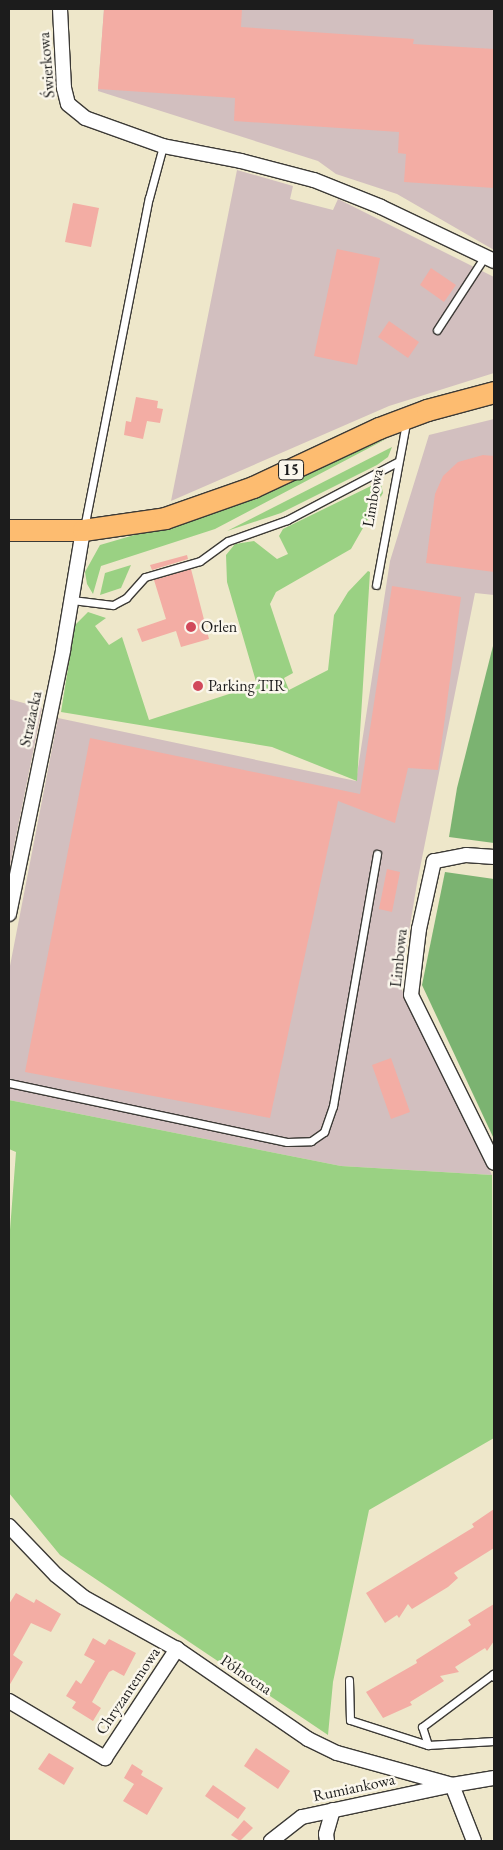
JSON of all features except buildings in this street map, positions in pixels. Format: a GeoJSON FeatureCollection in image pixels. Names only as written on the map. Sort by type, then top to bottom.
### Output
{"type":"FeatureCollection","features":[{"type":"Feature","properties":{"kind":"main road","name":"15"},"geometry":{"type":"LineString","coordinates":[[9,530],[83,530],[165,518],[209,505],[407,418],[494,392]]}},
{"type":"Feature","properties":{"kind":"street","name":"Świerkowa"},"geometry":{"type":"LineString","coordinates":[[60,9],[64,88],[68,104],[85,118],[163,146],[241,161],[314,180],[382,207],[490,259]]}},
{"type":"Feature","properties":{"kind":"street","name":"Strażacka"},"geometry":{"type":"LineString","coordinates":[[9,914],[72,600],[83,530]]}},
{"type":"Feature","properties":{"kind":"street","name":"Limbowa"},"geometry":{"type":"LineString","coordinates":[[494,857],[466,854],[434,861],[419,930],[412,995],[494,1163]]}},
{"type":"Feature","properties":{"kind":"street","name":"Północna"},"geometry":{"type":"LineString","coordinates":[[9,1526],[56,1575],[83,1597],[177,1650],[308,1739],[336,1753],[452,1785],[494,1778]]}},
{"type":"Feature","properties":{"kind":"street","name":"Chryzantemowa"},"geometry":{"type":"LineString","coordinates":[[9,1701],[105,1758],[177,1650]]}},
{"type":"Feature","properties":{"kind":"street","name":"Rumiankowa"},"geometry":{"type":"LineString","coordinates":[[271,1841],[302,1817],[452,1785]]}},
{"type":"Feature","properties":{"kind":"street"},"geometry":{"type":"LineString","coordinates":[[452,1785],[474,1841]]}},
{"type":"Feature","properties":{"kind":"street"},"geometry":{"type":"LineString","coordinates":[[327,1841],[326,1834],[333,1810]]}},
{"type":"Feature","properties":{"kind":"lane"},"geometry":{"type":"LineString","coordinates":[[83,530],[150,198],[163,146]]}},
{"type":"Feature","properties":{"kind":"lane"},"geometry":{"type":"LineString","coordinates":[[437,330],[490,259]]}},
{"type":"Feature","properties":{"kind":"lane","name":"Limbowa"},"geometry":{"type":"LineString","coordinates":[[376,585],[397,462],[407,418]]}},
{"type":"Feature","properties":{"kind":"lane"},"geometry":{"type":"LineString","coordinates":[[72,600],[113,605],[126,598],[145,577],[200,561],[228,541],[287,520],[397,462]]}},
{"type":"Feature","properties":{"kind":"lane"},"geometry":{"type":"LineString","coordinates":[[9,1083],[287,1142],[312,1141],[324,1132],[332,1106],[345,1048],[377,854]]}},
{"type":"Feature","properties":{"kind":"lane"},"geometry":{"type":"LineString","coordinates":[[428,1745],[422,1727],[493,1674],[494,1677]]}},
{"type":"Feature","properties":{"kind":"lane"},"geometry":{"type":"LineString","coordinates":[[348,1680],[350,1720],[428,1745],[494,1741]]}},
{"type":"Feature","properties":{"kind":"shaded area"},"geometry":{"type":"Polygon","coordinates":[[[104,9],[494,9],[494,250],[397,194],[336,174],[318,161],[98,91],[104,9]]]}},
{"type":"Feature","properties":{"kind":"shaded area"},"geometry":{"type":"Polygon","coordinates":[[[237,170],[293,186],[290,199],[333,210],[338,199],[494,277],[494,373],[389,406],[171,501],[237,170]]]}},
{"type":"Feature","properties":{"kind":"shaded area"},"geometry":{"type":"Polygon","coordinates":[[[494,419],[494,595],[475,593],[417,883],[400,986],[492,1175],[341,1166],[9,1100],[9,971],[58,718],[356,781],[390,561],[429,435],[494,419]]]}},
{"type":"Feature","properties":{"kind":"shaded area"},"geometry":{"type":"Polygon","coordinates":[[[9,699],[42,708],[9,871],[9,699]]]}},
{"type":"Feature","properties":{"kind":"green space"},"geometry":{"type":"Polygon","coordinates":[[[388,438],[215,529],[101,566],[93,594],[87,584],[85,572],[100,545],[227,508],[388,438]]]}},
{"type":"Feature","properties":{"kind":"green space"},"geometry":{"type":"Polygon","coordinates":[[[392,447],[388,457],[377,465],[281,513],[227,531],[392,447]]]}},
{"type":"Feature","properties":{"kind":"green space"},"geometry":{"type":"Polygon","coordinates":[[[377,483],[381,484],[383,493],[351,549],[276,592],[270,604],[293,673],[284,678],[289,690],[328,670],[334,615],[348,592],[368,571],[370,572],[357,781],[272,747],[61,712],[75,625],[88,612],[106,618],[95,626],[109,645],[122,637],[149,720],[257,685],[227,582],[226,555],[235,544],[254,541],[277,559],[288,554],[279,536],[283,529],[377,483]]]}},
{"type":"Feature","properties":{"kind":"green space"},"geometry":{"type":"Polygon","coordinates":[[[131,565],[121,588],[100,595],[105,573],[131,565]]]}},
{"type":"Feature","properties":{"kind":"green space"},"geometry":{"type":"Polygon","coordinates":[[[494,642],[494,843],[449,837],[457,788],[494,642]]]}},
{"type":"Feature","properties":{"kind":"green space"},"geometry":{"type":"Polygon","coordinates":[[[445,872],[494,879],[494,1139],[422,985],[445,872]]]}},
{"type":"Feature","properties":{"kind":"green space"},"geometry":{"type":"Polygon","coordinates":[[[9,1100],[341,1166],[492,1175],[494,1438],[369,1510],[333,1682],[328,1735],[60,1555],[9,1493],[9,1243],[16,1152],[9,1149],[9,1100]]]}},
{"type":"Feature","properties":{"kind":"place","name":"Orlen"},"geometry":{"type":"Point","coordinates":[191,627]}},
{"type":"Feature","properties":{"kind":"place","name":"Parking TIR"},"geometry":{"type":"Point","coordinates":[198,686]}}]}
